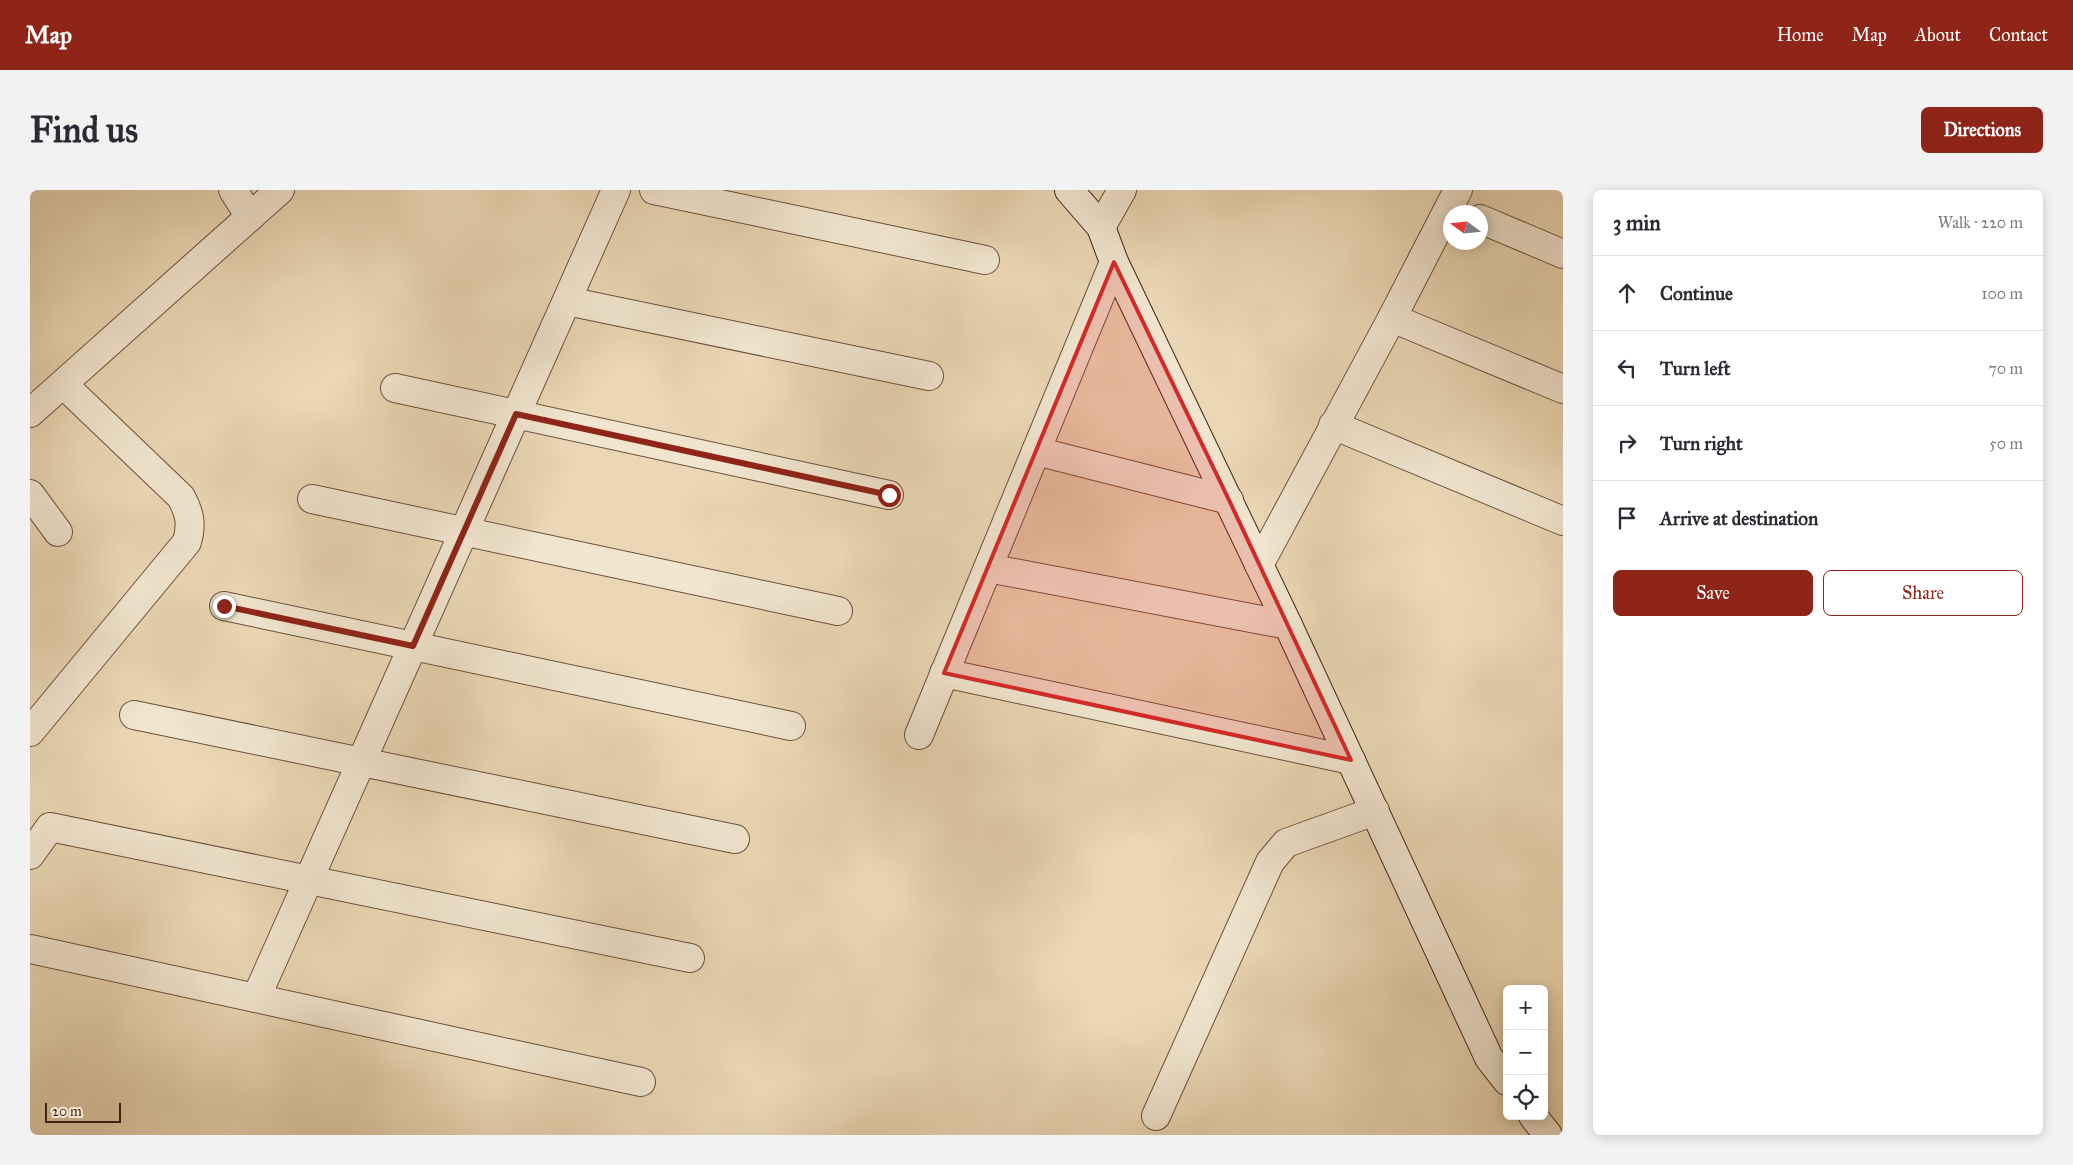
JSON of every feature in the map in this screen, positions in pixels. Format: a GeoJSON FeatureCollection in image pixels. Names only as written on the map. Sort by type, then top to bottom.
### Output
{"type":"FeatureCollection","features":[{"type":"Feature","properties":{"kind":"street"},"geometry":{"type":"LineString","coordinates":[[234,190],[250,217]]}},
{"type":"Feature","properties":{"kind":"street"},"geometry":{"type":"LineString","coordinates":[[30,413],[280,190]]}},
{"type":"Feature","properties":{"kind":"street"},"geometry":{"type":"LineString","coordinates":[[256,998],[616,190]]}},
{"type":"Feature","properties":{"kind":"street"},"geometry":{"type":"LineString","coordinates":[[654,190],[985,260]]}},
{"type":"Feature","properties":{"kind":"street"},"geometry":{"type":"LineString","coordinates":[[1069,190],[1101,227],[1114,262],[1288,625],[1489,1058],[1503,1076]]}},
{"type":"Feature","properties":{"kind":"street"},"geometry":{"type":"LineString","coordinates":[[1101,227],[1122,190]]}},
{"type":"Feature","properties":{"kind":"street"},"geometry":{"type":"LineString","coordinates":[[1259,564],[1333,425],[1458,203]]}},
{"type":"Feature","properties":{"kind":"street"},"geometry":{"type":"LineString","coordinates":[[1488,222],[1563,254]]}},
{"type":"Feature","properties":{"kind":"street"},"geometry":{"type":"LineString","coordinates":[[918,735],[1114,262]]}},
{"type":"Feature","properties":{"kind":"street"},"geometry":{"type":"LineString","coordinates":[[567,301],[928,376]]}},
{"type":"Feature","properties":{"kind":"street"},"geometry":{"type":"LineString","coordinates":[[1392,318],[1563,389]]}},
{"type":"Feature","properties":{"kind":"street"},"geometry":{"type":"LineString","coordinates":[[30,732],[187,542],[191,528],[190,514],[181,497],[63,384]]}},
{"type":"Feature","properties":{"kind":"street"},"geometry":{"type":"LineString","coordinates":[[395,388],[889,495]]}},
{"type":"Feature","properties":{"kind":"street"},"geometry":{"type":"LineString","coordinates":[[1333,425],[1563,521]]}},
{"type":"Feature","properties":{"kind":"street"},"geometry":{"type":"LineString","coordinates":[[1036,451],[1229,500]]}},
{"type":"Feature","properties":{"kind":"street"},"geometry":{"type":"LineString","coordinates":[[30,494],[58,532]]}},
{"type":"Feature","properties":{"kind":"street"},"geometry":{"type":"LineString","coordinates":[[312,499],[838,611]]}},
{"type":"Feature","properties":{"kind":"street"},"geometry":{"type":"LineString","coordinates":[[988,568],[1288,625]]}},
{"type":"Feature","properties":{"kind":"street"},"geometry":{"type":"LineString","coordinates":[[224,606],[791,726]]}},
{"type":"Feature","properties":{"kind":"street"},"geometry":{"type":"LineString","coordinates":[[944,673],[1351,760]]}},
{"type":"Feature","properties":{"kind":"street"},"geometry":{"type":"LineString","coordinates":[[134,715],[735,839]]}},
{"type":"Feature","properties":{"kind":"street"},"geometry":{"type":"LineString","coordinates":[[1156,1116],[1270,862],[1277,851],[1286,843],[1375,811]]}},
{"type":"Feature","properties":{"kind":"street"},"geometry":{"type":"LineString","coordinates":[[30,855],[50,826],[690,958]]}},
{"type":"Feature","properties":{"kind":"street"},"geometry":{"type":"LineString","coordinates":[[30,949],[641,1082]]}},
{"type":"Feature","properties":{"kind":"street"},"geometry":{"type":"LineString","coordinates":[[1536,1120],[1548,1135]]}},
{"type":"Feature","properties":{"kind":"highlighted area"},"geometry":{"type":"Polygon","coordinates":[[[1114,262],[1229,500],[1351,760],[944,673],[1114,262]]]}},
{"type":"Feature","properties":{"kind":"route"},"geometry":{"type":"LineString","coordinates":[[224,606],[413,646],[516,414],[889,495]]}}]}
